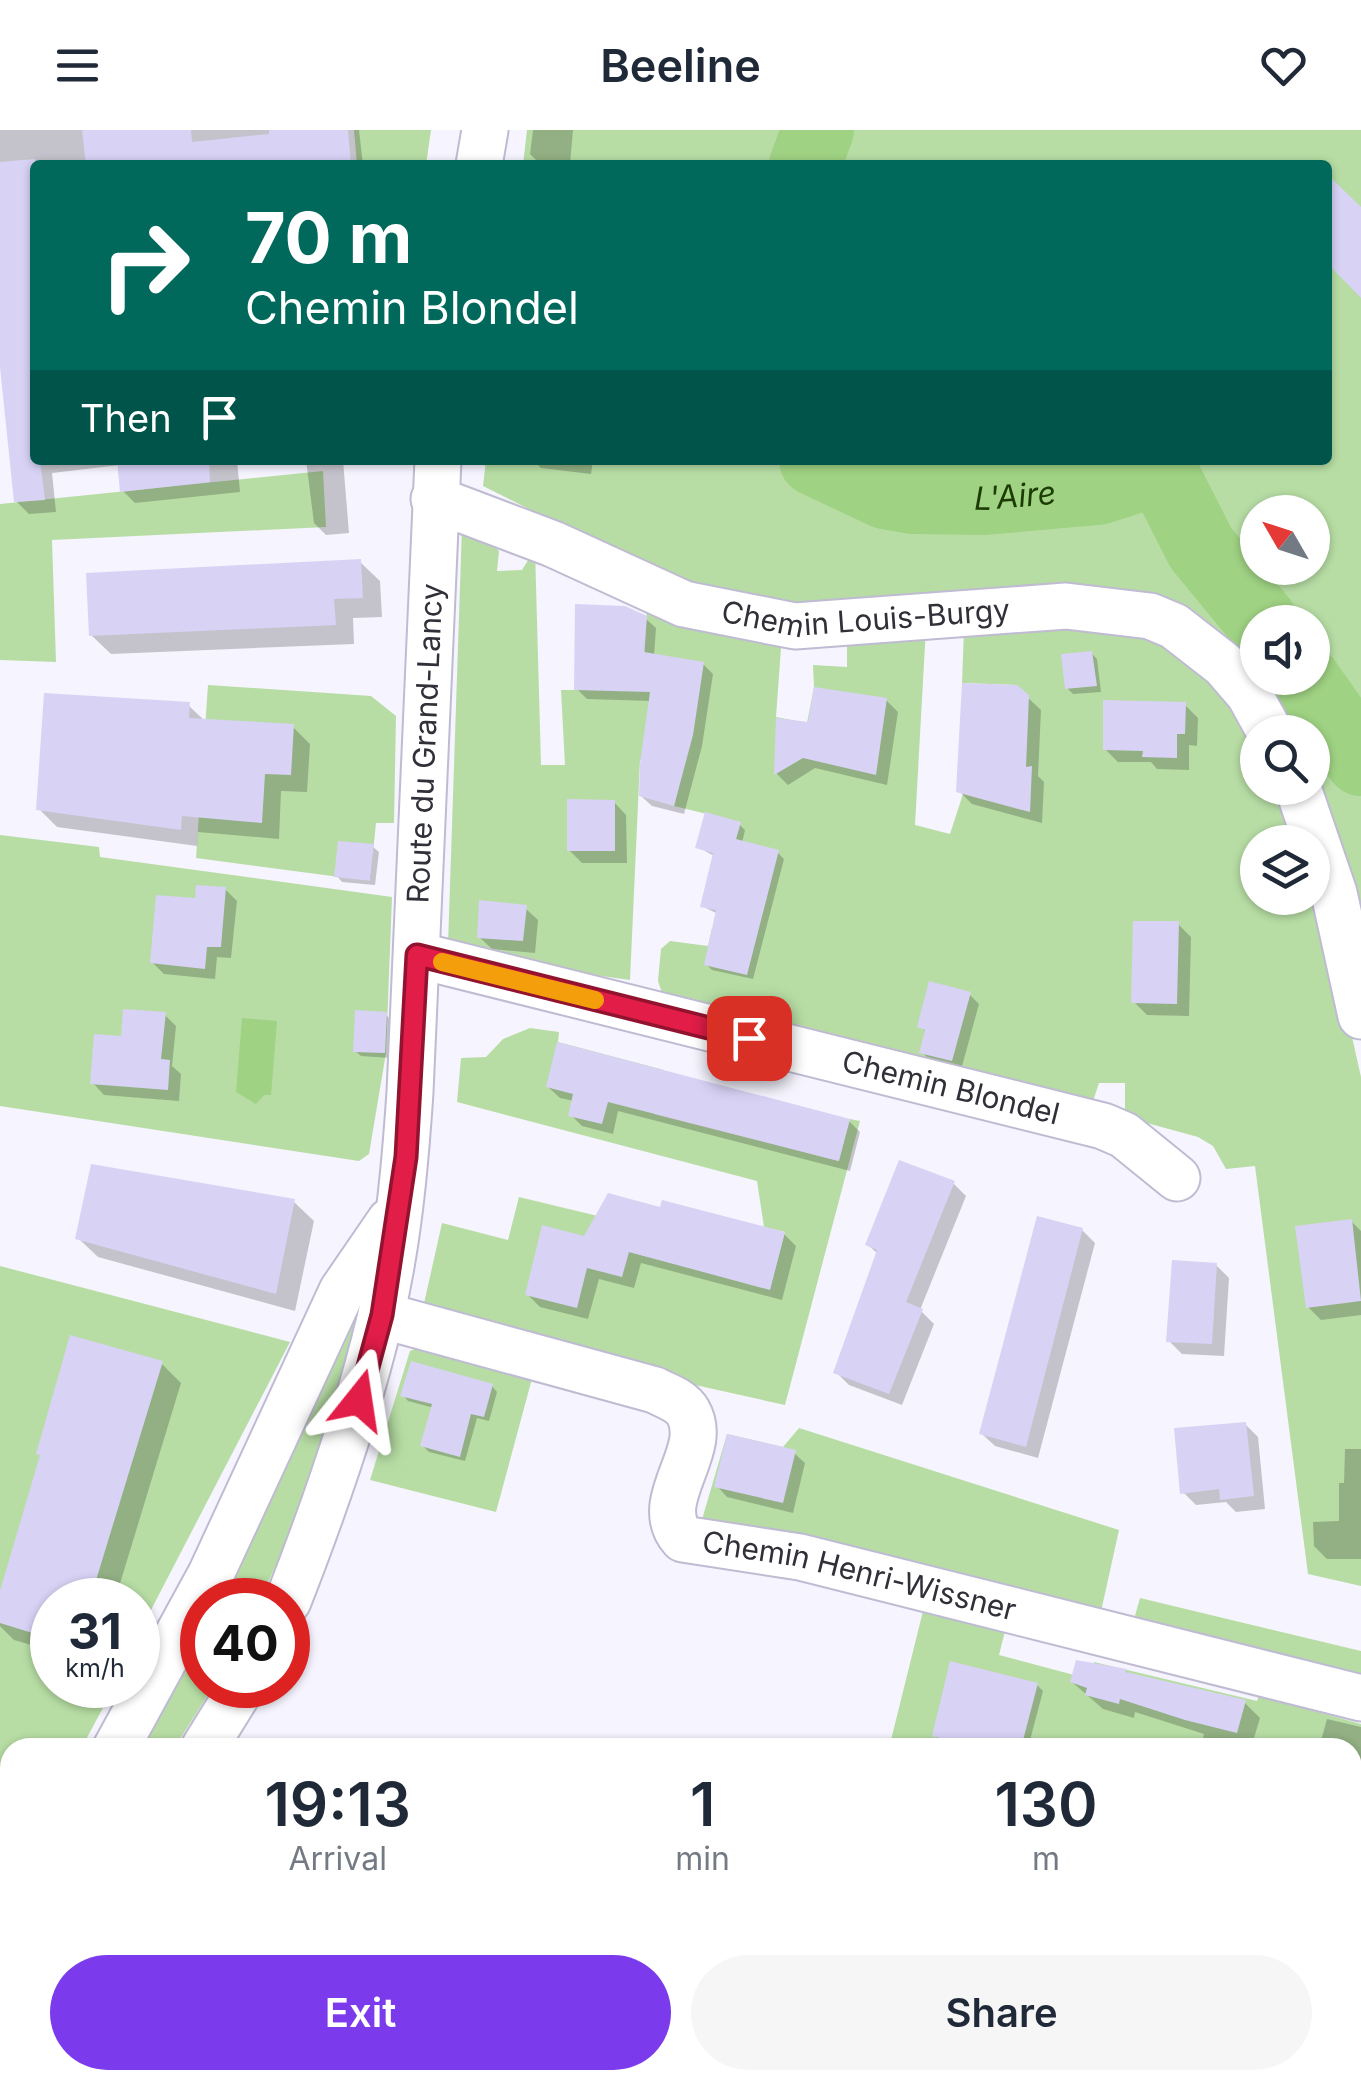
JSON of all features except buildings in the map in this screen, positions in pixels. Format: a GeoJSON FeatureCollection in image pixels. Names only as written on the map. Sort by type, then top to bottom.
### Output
{"type":"FeatureCollection","features":[{"type":"Feature","properties":{"kind":"street"},"geometry":{"type":"LineString","coordinates":[[480,160],[484,130]]}},
{"type":"Feature","properties":{"kind":"street","name":"Chemin Louis-Burgy"},"geometry":{"type":"LineString","coordinates":[[436,480],[553,544],[684,604],[795,626],[1066,606],[1150,616],[1174,626],[1224,665],[1250,694],[1261,715]]}},
{"type":"Feature","properties":{"kind":"street","name":"Route du Grand-Lancy"},"geometry":{"type":"LineString","coordinates":[[297,1578],[325,1508],[382,1315],[406,1157],[436,480]]}},
{"type":"Feature","properties":{"kind":"street"},"geometry":{"type":"LineString","coordinates":[[1304,805],[1334,893],[1361,1016]]}},
{"type":"Feature","properties":{"kind":"street","name":"Chemin Blondel"},"geometry":{"type":"LineString","coordinates":[[417,955],[1103,1126],[1124,1135],[1177,1178]]}},
{"type":"Feature","properties":{"kind":"street","name":"Route du Grand-Lancy"},"geometry":{"type":"LineString","coordinates":[[121,1738],[211,1574],[342,1292],[399,1207]]}},
{"type":"Feature","properties":{"kind":"street","name":"Chemin Henri-Wissner"},"geometry":{"type":"LineString","coordinates":[[382,1315],[655,1390],[678,1401],[688,1411],[693,1428],[671,1512],[673,1528],[683,1539],[800,1556],[1361,1698]]}},
{"type":"Feature","properties":{"kind":"street"},"geometry":{"type":"LineString","coordinates":[[210,1738],[229,1708]]}},
{"type":"Feature","properties":{"kind":"shaded area"},"geometry":{"type":"Polygon","coordinates":[[[354,130],[431,130],[427,160],[357,160],[354,130]]]}},
{"type":"Feature","properties":{"kind":"shaded area"},"geometry":{"type":"Polygon","coordinates":[[[527,130],[1361,130],[1361,990],[1330,862],[1330,825],[1321,825],[1316,805],[1330,805],[1330,715],[1264,715],[1248,695],[1330,695],[1330,605],[1240,605],[1240,685],[1187,619],[782,615],[698,590],[483,486],[485,465],[1332,465],[1332,160],[524,160],[527,130]]]}},
{"type":"Feature","properties":{"kind":"shaded area"},"geometry":{"type":"Polygon","coordinates":[[[323,471],[326,527],[52,540],[56,662],[0,660],[0,504],[323,471]]]}},
{"type":"Feature","properties":{"kind":"shaded area"},"geometry":{"type":"Polygon","coordinates":[[[462,527],[484,536],[499,551],[497,571],[522,570],[535,549],[541,765],[565,765],[561,690],[574,690],[644,669],[647,606],[782,634],[776,717],[807,723],[814,687],[813,665],[847,667],[847,633],[926,627],[915,825],[950,834],[963,794],[1022,810],[1030,803],[1031,767],[1026,767],[1017,685],[962,683],[964,628],[1054,623],[1161,632],[1209,671],[1240,716],[1240,805],[1286,805],[1294,825],[1240,825],[1240,915],[1325,915],[1361,1077],[1361,1586],[1308,1574],[1255,1166],[1226,1169],[1213,1146],[1198,1137],[1125,1117],[1125,1083],[1099,1083],[1091,1107],[664,999],[658,981],[661,949],[670,941],[708,946],[712,928],[730,932],[726,874],[740,822],[674,806],[683,770],[640,760],[630,980],[545,968],[448,945],[462,527]]]}},
{"type":"Feature","properties":{"kind":"shaded area"},"geometry":{"type":"Polygon","coordinates":[[[208,685],[371,696],[396,716],[394,823],[376,823],[370,881],[196,858],[208,685]]]}},
{"type":"Feature","properties":{"kind":"shaded area"},"geometry":{"type":"Polygon","coordinates":[[[0,835],[99,847],[100,857],[392,897],[386,1053],[369,1154],[359,1161],[0,1106],[0,835]]]}},
{"type":"Feature","properties":{"kind":"shaded area"},"geometry":{"type":"Polygon","coordinates":[[[242,1018],[277,1021],[271,1095],[264,1095],[256,1104],[236,1092],[242,1018]]]}},
{"type":"Feature","properties":{"kind":"shaded area"},"geometry":{"type":"Polygon","coordinates":[[[530,1028],[559,1032],[558,1042],[664,1070],[654,1114],[838,1161],[850,1119],[860,1121],[785,1405],[659,1377],[423,1308],[442,1223],[508,1240],[519,1197],[635,1225],[629,1252],[770,1289],[785,1232],[764,1227],[757,1181],[457,1102],[461,1058],[486,1057],[503,1039],[530,1028]]]}},
{"type":"Feature","properties":{"kind":"shaded area"},"geometry":{"type":"Polygon","coordinates":[[[0,1266],[290,1342],[160,1593],[160,1578],[30,1578],[30,1708],[103,1708],[87,1738],[0,1738],[0,1266]]]}},
{"type":"Feature","properties":{"kind":"shaded area"},"geometry":{"type":"Polygon","coordinates":[[[360,1308],[305,1494],[276,1565],[270,1578],[222,1578],[341,1324],[360,1308]]]}},
{"type":"Feature","properties":{"kind":"shaded area"},"geometry":{"type":"Polygon","coordinates":[[[432,1342],[533,1375],[496,1512],[370,1480],[410,1351],[432,1342]]]}},
{"type":"Feature","properties":{"kind":"shaded area"},"geometry":{"type":"Polygon","coordinates":[[[799,1428],[1119,1530],[1100,1616],[701,1523],[727,1434],[783,1447],[799,1428]]]}},
{"type":"Feature","properties":{"kind":"shaded area"},"geometry":{"type":"Polygon","coordinates":[[[1140,1598],[1361,1651],[1361,1677],[1133,1623],[1140,1598]]]}},
{"type":"Feature","properties":{"kind":"shaded area"},"geometry":{"type":"Polygon","coordinates":[[[924,1607],[1006,1627],[999,1655],[1089,1679],[1094,1662],[1257,1701],[1260,1692],[1361,1724],[1361,1738],[891,1738],[924,1607]]]}},
{"type":"Feature","properties":{"kind":"shaded area"},"geometry":{"type":"Polygon","coordinates":[[[180,1658],[180,1708],[200,1708],[181,1738],[136,1738],[152,1708],[160,1708],[160,1694],[180,1658]]]}},
{"type":"Feature","properties":{"kind":"waterway","name":"L'Aire"},"geometry":{"type":"LineString","coordinates":[[807,160],[818,130]]}},
{"type":"Feature","properties":{"kind":"waterway","name":"L'Aire"},"geometry":{"type":"LineString","coordinates":[[826,465],[885,493],[913,498],[984,499],[1098,489],[1145,474],[1162,477],[1201,548],[1248,605]]}},
{"type":"Feature","properties":{"kind":"waterway","name":"L'Aire"},"geometry":{"type":"LineString","coordinates":[[1315,695],[1361,760]]}},
{"type":"Feature","properties":{"kind":"slow traffic"},"geometry":{"type":"LineString","coordinates":[[442,962],[595,1000]]}},
{"type":"Feature","properties":{"kind":"route"},"geometry":{"type":"LineString","coordinates":[[359,1400],[382,1315],[406,1157],[417,955],[749,1038]]}}]}
